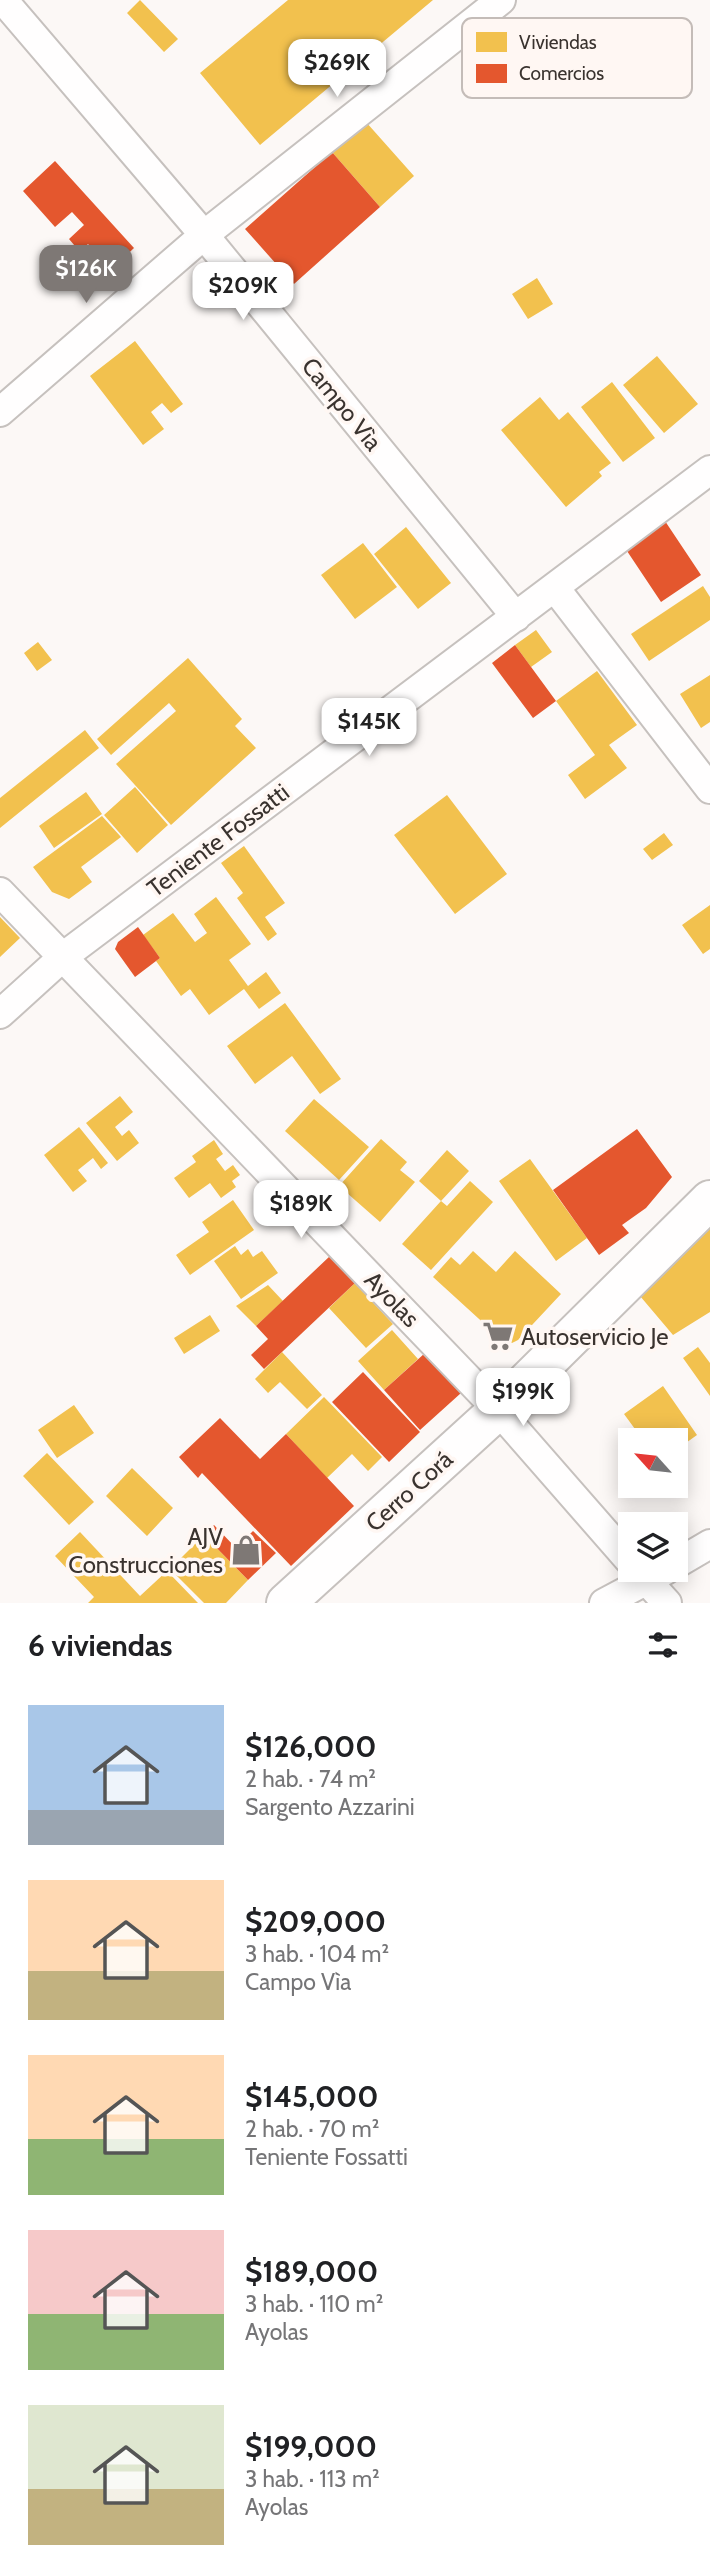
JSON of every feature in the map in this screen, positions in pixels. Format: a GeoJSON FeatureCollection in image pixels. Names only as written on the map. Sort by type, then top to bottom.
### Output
{"type":"FeatureCollection","features":[{"type":"Feature","properties":{"kind":"street","name":"Campo Vìa"},"geometry":{"type":"LineString","coordinates":[[4,0],[204,236],[516,617]]}},
{"type":"Feature","properties":{"kind":"street"},"geometry":{"type":"LineString","coordinates":[[478,18],[501,0]]}},
{"type":"Feature","properties":{"kind":"street"},"geometry":{"type":"LineString","coordinates":[[0,412],[204,236],[462,31]]}},
{"type":"Feature","properties":{"kind":"street","name":"Teniente Fossatti"},"geometry":{"type":"LineString","coordinates":[[0,1014],[64,956],[710,470]]}},
{"type":"Feature","properties":{"kind":"street"},"geometry":{"type":"LineString","coordinates":[[555,588],[710,789]]}},
{"type":"Feature","properties":{"kind":"street","name":"Ayolas"},"geometry":{"type":"LineString","coordinates":[[0,892],[498,1410],[618,1541]]}},
{"type":"Feature","properties":{"kind":"street","name":"Cerro Corá"},"geometry":{"type":"LineString","coordinates":[[286,1603],[498,1410],[710,1200]]}},
{"type":"Feature","properties":{"kind":"street"},"geometry":{"type":"LineString","coordinates":[[688,1557],[710,1544]]}},
{"type":"Feature","properties":{"kind":"street"},"geometry":{"type":"LineString","coordinates":[[604,1603],[630,1582]]}},
{"type":"Feature","properties":{"kind":"street","name":"Ayolas"},"geometry":{"type":"LineString","coordinates":[[653,1582],[667,1603]]}},
{"type":"Feature","properties":{"kind":"building: Viviendas"},"geometry":{"type":"Polygon","coordinates":[[[140,0],[178,39],[164,52],[127,13],[140,0]]]}},
{"type":"Feature","properties":{"kind":"building: Viviendas"},"geometry":{"type":"Polygon","coordinates":[[[288,0],[433,0],[260,145],[200,73],[288,0]]]}},
{"type":"Feature","properties":{"kind":"building: Viviendas"},"geometry":{"type":"Polygon","coordinates":[[[366,122],[414,176],[380,207],[332,152],[366,122]]]}},
{"type":"Feature","properties":{"kind":"building: Viviendas"},"geometry":{"type":"Polygon","coordinates":[[[537,278],[553,304],[528,319],[512,294],[537,278]]]}},
{"type":"Feature","properties":{"kind":"building: Viviendas"},"geometry":{"type":"Polygon","coordinates":[[[135,341],[183,404],[171,413],[162,403],[151,412],[164,429],[143,445],[90,376],[135,341]]]}},
{"type":"Feature","properties":{"kind":"building: Viviendas"},"geometry":{"type":"Polygon","coordinates":[[[657,356],[698,404],[664,433],[623,385],[657,356]]]}},
{"type":"Feature","properties":{"kind":"building: Viviendas"},"geometry":{"type":"Polygon","coordinates":[[[612,382],[655,438],[623,462],[581,407],[612,382]]]}},
{"type":"Feature","properties":{"kind":"building: Viviendas"},"geometry":{"type":"Polygon","coordinates":[[[540,397],[559,420],[568,412],[611,463],[599,472],[602,476],[566,507],[501,430],[540,397]]]}},
{"type":"Feature","properties":{"kind":"building: Viviendas"},"geometry":{"type":"Polygon","coordinates":[[[406,527],[451,583],[418,609],[374,554],[406,527]]]}},
{"type":"Feature","properties":{"kind":"building: Viviendas"},"geometry":{"type":"Polygon","coordinates":[[[363,543],[397,587],[355,619],[321,575],[363,543]]]}},
{"type":"Feature","properties":{"kind":"building: Viviendas"},"geometry":{"type":"Polygon","coordinates":[[[703,586],[710,597],[710,620],[649,661],[631,634],[703,586]]]}},
{"type":"Feature","properties":{"kind":"building: Viviendas"},"geometry":{"type":"Polygon","coordinates":[[[536,630],[552,652],[531,667],[515,645],[536,630]]]}},
{"type":"Feature","properties":{"kind":"building: Viviendas"},"geometry":{"type":"Polygon","coordinates":[[[38,642],[52,660],[37,671],[24,653],[38,642]]]}},
{"type":"Feature","properties":{"kind":"building: Viviendas"},"geometry":{"type":"Polygon","coordinates":[[[188,658],[242,719],[235,726],[256,748],[171,825],[116,764],[176,711],[169,703],[111,755],[97,739],[188,658]]]}},
{"type":"Feature","properties":{"kind":"building: Viviendas"},"geometry":{"type":"Polygon","coordinates":[[[597,671],[637,725],[609,745],[627,768],[585,799],[568,775],[595,755],[556,701],[597,671]]]}},
{"type":"Feature","properties":{"kind":"building: Viviendas"},"geometry":{"type":"Polygon","coordinates":[[[710,675],[710,722],[701,728],[680,694],[710,675]]]}},
{"type":"Feature","properties":{"kind":"building: Viviendas"},"geometry":{"type":"Polygon","coordinates":[[[85,730],[99,748],[0,828],[0,798],[85,730]]]}},
{"type":"Feature","properties":{"kind":"building: Viviendas"},"geometry":{"type":"Polygon","coordinates":[[[135,787],[168,825],[137,853],[104,815],[135,787]]]}},
{"type":"Feature","properties":{"kind":"building: Viviendas"},"geometry":{"type":"Polygon","coordinates":[[[86,792],[102,814],[54,848],[39,826],[86,792]]]}},
{"type":"Feature","properties":{"kind":"building: Viviendas"},"geometry":{"type":"Polygon","coordinates":[[[447,795],[507,874],[455,914],[394,835],[447,795]]]}},
{"type":"Feature","properties":{"kind":"building: Viviendas"},"geometry":{"type":"Polygon","coordinates":[[[102,816],[121,837],[81,867],[92,882],[69,899],[52,892],[33,867],[102,816]]]}},
{"type":"Feature","properties":{"kind":"building: Viviendas"},"geometry":{"type":"Polygon","coordinates":[[[664,833],[673,845],[652,860],[643,849],[664,833]]]}},
{"type":"Feature","properties":{"kind":"building: Viviendas"},"geometry":{"type":"Polygon","coordinates":[[[244,846],[285,903],[265,917],[277,934],[268,941],[237,898],[243,893],[221,863],[244,846]]]}},
{"type":"Feature","properties":{"kind":"building: Viviendas"},"geometry":{"type":"Polygon","coordinates":[[[216,897],[251,944],[229,960],[248,986],[266,972],[281,993],[259,1009],[244,989],[209,1015],[190,989],[181,996],[156,961],[160,958],[143,935],[173,913],[195,942],[207,933],[194,914],[216,897]]]}},
{"type":"Feature","properties":{"kind":"building: Viviendas"},"geometry":{"type":"Polygon","coordinates":[[[710,905],[710,949],[703,954],[682,925],[710,905]]]}},
{"type":"Feature","properties":{"kind":"building: Viviendas"},"geometry":{"type":"Polygon","coordinates":[[[0,917],[20,938],[0,957],[0,917]]]}},
{"type":"Feature","properties":{"kind":"building: Viviendas"},"geometry":{"type":"Polygon","coordinates":[[[285,1003],[341,1079],[320,1094],[292,1056],[255,1084],[227,1046],[285,1003]]]}},
{"type":"Feature","properties":{"kind":"building: Viviendas"},"geometry":{"type":"Polygon","coordinates":[[[120,1096],[133,1112],[115,1127],[122,1136],[129,1130],[139,1143],[117,1161],[86,1123],[120,1096]]]}},
{"type":"Feature","properties":{"kind":"building: Viviendas"},"geometry":{"type":"Polygon","coordinates":[[[314,1099],[369,1147],[339,1180],[285,1131],[314,1099]]]}},
{"type":"Feature","properties":{"kind":"building: Viviendas"},"geometry":{"type":"Polygon","coordinates":[[[79,1127],[108,1163],[101,1169],[93,1158],[78,1170],[87,1181],[73,1192],[44,1155],[79,1127]]]}},
{"type":"Feature","properties":{"kind":"building: Viviendas"},"geometry":{"type":"Polygon","coordinates":[[[381,1139],[407,1162],[400,1170],[415,1182],[380,1222],[339,1186],[381,1139]]]}},
{"type":"Feature","properties":{"kind":"building: Viviendas"},"geometry":{"type":"Polygon","coordinates":[[[214,1140],[223,1154],[216,1159],[225,1171],[233,1165],[240,1175],[232,1181],[236,1187],[221,1198],[210,1183],[189,1198],[174,1178],[196,1162],[192,1156],[214,1140]]]}},
{"type":"Feature","properties":{"kind":"building: Viviendas"},"geometry":{"type":"Polygon","coordinates":[[[447,1150],[469,1171],[441,1201],[419,1181],[447,1150]]]}},
{"type":"Feature","properties":{"kind":"building: Viviendas"},"geometry":{"type":"Polygon","coordinates":[[[530,1159],[587,1238],[556,1261],[499,1181],[530,1159]]]}},
{"type":"Feature","properties":{"kind":"building: Viviendas"},"geometry":{"type":"Polygon","coordinates":[[[470,1181],[493,1202],[431,1270],[402,1244],[441,1201],[447,1206],[470,1181]]]}},
{"type":"Feature","properties":{"kind":"building: Viviendas"},"geometry":{"type":"Polygon","coordinates":[[[233,1200],[254,1230],[190,1275],[176,1255],[209,1232],[202,1222],[233,1200]]]}},
{"type":"Feature","properties":{"kind":"building: Viviendas"},"geometry":{"type":"Polygon","coordinates":[[[710,1225],[710,1312],[673,1335],[640,1296],[710,1225]]]}},
{"type":"Feature","properties":{"kind":"building: Viviendas"},"geometry":{"type":"Polygon","coordinates":[[[235,1246],[241,1255],[248,1249],[253,1257],[262,1251],[278,1273],[241,1299],[214,1261],[235,1246]]]}},
{"type":"Feature","properties":{"kind":"building: Viviendas"},"geometry":{"type":"Polygon","coordinates":[[[473,1251],[496,1272],[515,1251],[561,1294],[518,1340],[512,1343],[501,1339],[433,1277],[451,1257],[460,1265],[473,1251]]]}},
{"type":"Feature","properties":{"kind":"building: Viviendas"},"geometry":{"type":"Polygon","coordinates":[[[355,1283],[393,1324],[366,1348],[329,1308],[355,1283]]]}},
{"type":"Feature","properties":{"kind":"building: Viviendas"},"geometry":{"type":"Polygon","coordinates":[[[268,1285],[283,1301],[256,1326],[236,1306],[268,1285]]]}},
{"type":"Feature","properties":{"kind":"building: Viviendas"},"geometry":{"type":"Polygon","coordinates":[[[210,1315],[220,1331],[184,1354],[174,1338],[210,1315]]]}},
{"type":"Feature","properties":{"kind":"building: Viviendas"},"geometry":{"type":"Polygon","coordinates":[[[392,1330],[418,1359],[384,1390],[358,1361],[392,1330]]]}},
{"type":"Feature","properties":{"kind":"building: Viviendas"},"geometry":{"type":"Polygon","coordinates":[[[698,1347],[710,1363],[710,1396],[683,1358],[698,1347]]]}},
{"type":"Feature","properties":{"kind":"building: Viviendas"},"geometry":{"type":"Polygon","coordinates":[[[282,1352],[322,1395],[307,1409],[280,1382],[268,1393],[255,1379],[282,1352]]]}},
{"type":"Feature","properties":{"kind":"building: Viviendas"},"geometry":{"type":"Polygon","coordinates":[[[663,1386],[697,1435],[688,1441],[688,1428],[634,1428],[624,1414],[663,1386]]]}},
{"type":"Feature","properties":{"kind":"building: Viviendas"},"geometry":{"type":"Polygon","coordinates":[[[324,1397],[382,1457],[368,1471],[352,1454],[327,1478],[286,1434],[324,1397]]]}},
{"type":"Feature","properties":{"kind":"building: Viviendas"},"geometry":{"type":"Polygon","coordinates":[[[74,1405],[94,1433],[57,1458],[38,1430],[74,1405]]]}},
{"type":"Feature","properties":{"kind":"building: Viviendas"},"geometry":{"type":"Polygon","coordinates":[[[47,1453],[94,1502],[69,1525],[23,1476],[47,1453]]]}},
{"type":"Feature","properties":{"kind":"building: Viviendas"},"geometry":{"type":"Polygon","coordinates":[[[132,1468],[173,1508],[147,1536],[106,1496],[132,1468]]]}},
{"type":"Feature","properties":{"kind":"building: Viviendas"},"geometry":{"type":"Polygon","coordinates":[[[80,1532],[140,1596],[167,1571],[198,1603],[88,1603],[94,1597],[55,1556],[80,1532]]]}},
{"type":"Feature","properties":{"kind":"building: Viviendas"},"geometry":{"type":"Polygon","coordinates":[[[204,1535],[248,1580],[226,1603],[204,1603],[170,1569],[204,1535]]]}},
{"type":"Feature","properties":{"kind":"building: Comercios"},"geometry":{"type":"Polygon","coordinates":[[[332,152],[380,207],[294,284],[245,229],[332,152]]]}},
{"type":"Feature","properties":{"kind":"building: Comercios"},"geometry":{"type":"Polygon","coordinates":[[[55,161],[134,248],[111,270],[88,244],[80,252],[69,239],[84,225],[72,212],[55,227],[23,191],[55,161]]]}},
{"type":"Feature","properties":{"kind":"building: Comercios"},"geometry":{"type":"Polygon","coordinates":[[[665,521],[701,575],[661,602],[625,548],[665,521]]]}},
{"type":"Feature","properties":{"kind":"building: Comercios"},"geometry":{"type":"Polygon","coordinates":[[[515,645],[556,701],[533,718],[492,663],[515,645]]]}},
{"type":"Feature","properties":{"kind":"building: Comercios"},"geometry":{"type":"Polygon","coordinates":[[[138,927],[160,958],[135,977],[115,949],[118,942],[138,927]]]}},
{"type":"Feature","properties":{"kind":"building: Comercios"},"geometry":{"type":"Polygon","coordinates":[[[637,1129],[672,1177],[646,1208],[622,1225],[629,1233],[599,1255],[553,1190],[637,1129]]]}},
{"type":"Feature","properties":{"kind":"building: Comercios"},"geometry":{"type":"Polygon","coordinates":[[[330,1256],[355,1283],[264,1369],[251,1355],[268,1339],[256,1326],[330,1256]]]}},
{"type":"Feature","properties":{"kind":"building: Comercios"},"geometry":{"type":"Polygon","coordinates":[[[435,1344],[471,1384],[420,1430],[384,1390],[435,1344]]]}},
{"type":"Feature","properties":{"kind":"building: Comercios"},"geometry":{"type":"Polygon","coordinates":[[[363,1372],[420,1432],[389,1462],[332,1402],[363,1372]]]}},
{"type":"Feature","properties":{"kind":"building: Comercios"},"geometry":{"type":"Polygon","coordinates":[[[220,1418],[260,1459],[286,1434],[354,1506],[291,1566],[202,1473],[198,1478],[179,1457],[220,1418]]]}},
{"type":"Feature","properties":{"kind":"building: Comercios","name":"AJV Construcciones"},"geometry":{"type":"Polygon","coordinates":[[[214,1525],[236,1548],[253,1531],[276,1553],[248,1580],[204,1535],[214,1525]]]}},
{"type":"Feature","properties":{"kind":"place","name":"Autoservicio Je"},"geometry":{"type":"Point","coordinates":[498,1336]}},
{"type":"Feature","properties":{"kind":"place","name":"AJV Construcciones"},"geometry":{"type":"Point","coordinates":[246,1550]}}]}
